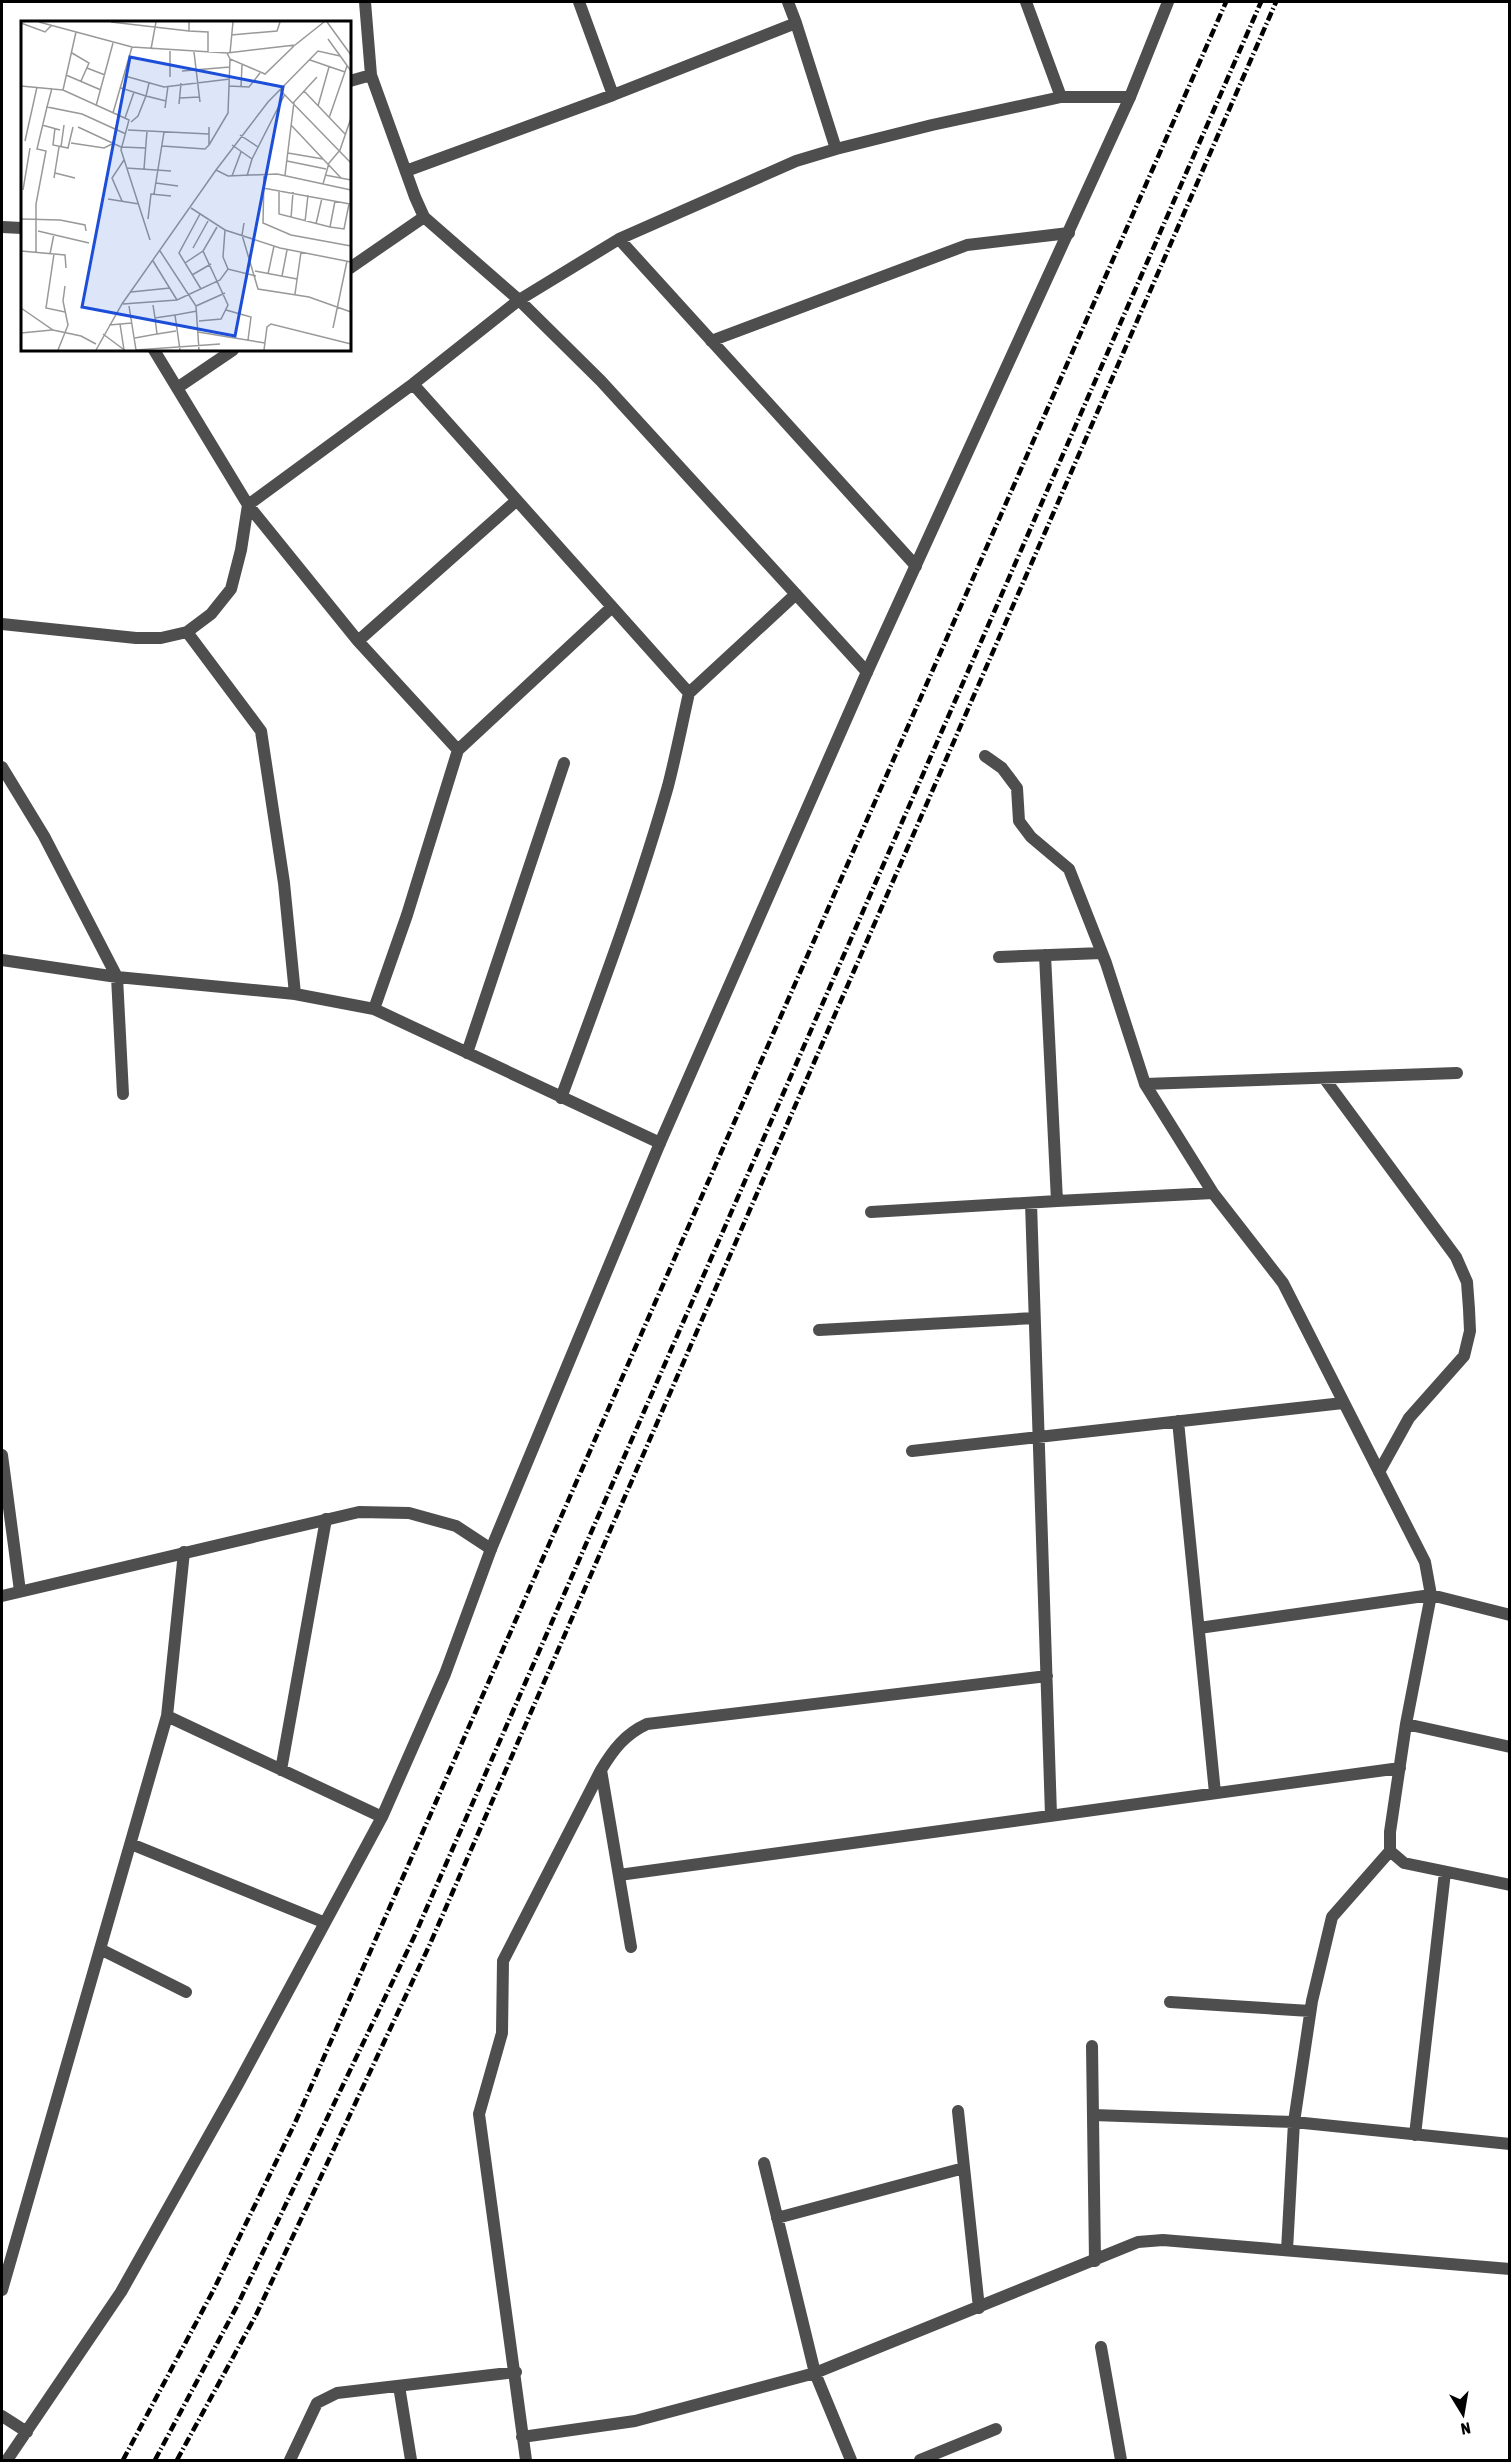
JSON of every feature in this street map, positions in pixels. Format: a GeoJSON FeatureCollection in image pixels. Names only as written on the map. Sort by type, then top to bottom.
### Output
{"type":"FeatureCollection","features":[{"type":"Feature","properties":{"kind":"street"},"geometry":{"type":"LineString","coordinates":[[365,2],[371,75],[424,217],[519,300],[601,381],[867,672]]}},
{"type":"Feature","properties":{"kind":"street"},"geometry":{"type":"LineString","coordinates":[[579,2],[613,95]]}},
{"type":"Feature","properties":{"kind":"street"},"geometry":{"type":"LineString","coordinates":[[788,2],[836,149]]}},
{"type":"Feature","properties":{"kind":"street"},"geometry":{"type":"LineString","coordinates":[[1026,2],[1061,98]]}},
{"type":"Feature","properties":{"kind":"street"},"geometry":{"type":"LineString","coordinates":[[8,2460],[121,2292],[238,2084],[323,1922],[382,1817],[445,1674],[491,1549],[660,1143],[867,672],[1130,97],[1168,2]]}},
{"type":"Feature","properties":{"kind":"street"},"geometry":{"type":"LineString","coordinates":[[406,171],[613,95],[796,23]]}},
{"type":"Feature","properties":{"kind":"street"},"geometry":{"type":"LineString","coordinates":[[351,81],[371,75]]}},
{"type":"Feature","properties":{"kind":"street"},"geometry":{"type":"LineString","coordinates":[[2,624],[136,638],[161,638],[187,632],[211,614],[231,589],[241,550],[248,504],[413,384],[519,300],[619,239],[796,161],[836,149],[932,125],[1061,98],[1130,97]]}},
{"type":"Feature","properties":{"kind":"street"},"geometry":{"type":"LineString","coordinates":[[351,267],[424,217]]}},
{"type":"Feature","properties":{"kind":"street"},"geometry":{"type":"LineString","coordinates":[[2,227],[21,228]]}},
{"type":"Feature","properties":{"kind":"street"},"geometry":{"type":"LineString","coordinates":[[711,341],[967,245],[1069,233]]}},
{"type":"Feature","properties":{"kind":"street"},"geometry":{"type":"LineString","coordinates":[[619,239],[916,566]]}},
{"type":"Feature","properties":{"kind":"street"},"geometry":{"type":"LineString","coordinates":[[155,351],[248,504],[358,641],[458,750]]}},
{"type":"Feature","properties":{"kind":"street"},"geometry":{"type":"LineString","coordinates":[[177,388],[232,351]]}},
{"type":"Feature","properties":{"kind":"street"},"geometry":{"type":"LineString","coordinates":[[413,384],[689,693]]}},
{"type":"Feature","properties":{"kind":"street"},"geometry":{"type":"LineString","coordinates":[[358,641],[516,501]]}},
{"type":"Feature","properties":{"kind":"street"},"geometry":{"type":"LineString","coordinates":[[561,1098],[641,875],[668,785],[689,693],[795,594]]}},
{"type":"Feature","properties":{"kind":"street"},"geometry":{"type":"LineString","coordinates":[[374,1009],[407,915],[458,750],[612,607]]}},
{"type":"Feature","properties":{"kind":"street"},"geometry":{"type":"LineString","coordinates":[[187,632],[261,731],[284,883],[295,994]]}},
{"type":"Feature","properties":{"kind":"street"},"geometry":{"type":"LineString","coordinates":[[985,756],[1002,768],[1017,788],[1019,821],[1031,837],[1069,869],[1102,953],[1145,1084],[1213,1193],[1283,1283],[1425,1562],[1431,1595],[1406,1724],[1390,1832],[1390,1851],[1332,1917],[1310,2011],[1294,2122],[1287,2250]]}},
{"type":"Feature","properties":{"kind":"street"},"geometry":{"type":"LineString","coordinates":[[467,1053],[564,762]]}},
{"type":"Feature","properties":{"kind":"street"},"geometry":{"type":"LineString","coordinates":[[2,767],[44,836],[117,977],[123,1094]]}},
{"type":"Feature","properties":{"kind":"street"},"geometry":{"type":"LineString","coordinates":[[999,957],[1102,953]]}},
{"type":"Feature","properties":{"kind":"street"},"geometry":{"type":"LineString","coordinates":[[1045,955],[1057,1201]]}},
{"type":"Feature","properties":{"kind":"street"},"geometry":{"type":"LineString","coordinates":[[2,960],[117,977],[295,994],[374,1009],[660,1143]]}},
{"type":"Feature","properties":{"kind":"street"},"geometry":{"type":"LineString","coordinates":[[1145,1084],[1457,1073]]}},
{"type":"Feature","properties":{"kind":"street"},"geometry":{"type":"LineString","coordinates":[[1324,1078],[1456,1257],[1467,1282],[1470,1331],[1464,1356],[1409,1418],[1379,1472]]}},
{"type":"Feature","properties":{"kind":"street"},"geometry":{"type":"LineString","coordinates":[[871,1212],[1213,1193]]}},
{"type":"Feature","properties":{"kind":"street"},"geometry":{"type":"LineString","coordinates":[[1031,1203],[1051,1815]]}},
{"type":"Feature","properties":{"kind":"street"},"geometry":{"type":"LineString","coordinates":[[819,1330],[1034,1318]]}},
{"type":"Feature","properties":{"kind":"street"},"geometry":{"type":"LineString","coordinates":[[912,1451],[1343,1403]]}},
{"type":"Feature","properties":{"kind":"street"},"geometry":{"type":"LineString","coordinates":[[1178,1421],[1215,1793]]}},
{"type":"Feature","properties":{"kind":"street"},"geometry":{"type":"LineString","coordinates":[[2,1455],[20,1591]]}},
{"type":"Feature","properties":{"kind":"street"},"geometry":{"type":"LineString","coordinates":[[2,1596],[359,1512],[409,1513],[456,1526],[491,1549]]}},
{"type":"Feature","properties":{"kind":"street"},"geometry":{"type":"LineString","coordinates":[[281,1770],[326,1519]]}},
{"type":"Feature","properties":{"kind":"street"},"geometry":{"type":"LineString","coordinates":[[2,2290],[168,1716],[184,1552]]}},
{"type":"Feature","properties":{"kind":"street"},"geometry":{"type":"LineString","coordinates":[[1198,1628],[1431,1595],[1509,1614]]}},
{"type":"Feature","properties":{"kind":"street"},"geometry":{"type":"LineString","coordinates":[[526,2460],[516,2372],[479,2114],[502,2033],[503,1961],[610,1754],[634,1730],[647,1724],[1047,1676]]}},
{"type":"Feature","properties":{"kind":"street"},"geometry":{"type":"LineString","coordinates":[[168,1716],[382,1817]]}},
{"type":"Feature","properties":{"kind":"street"},"geometry":{"type":"LineString","coordinates":[[1406,1724],[1509,1747]]}},
{"type":"Feature","properties":{"kind":"street"},"geometry":{"type":"LineString","coordinates":[[619,1875],[1400,1768]]}},
{"type":"Feature","properties":{"kind":"street"},"geometry":{"type":"LineString","coordinates":[[601,1770],[631,1947]]}},
{"type":"Feature","properties":{"kind":"street"},"geometry":{"type":"LineString","coordinates":[[130,1844],[323,1922]]}},
{"type":"Feature","properties":{"kind":"street"},"geometry":{"type":"LineString","coordinates":[[1390,1851],[1404,1863],[1509,1885]]}},
{"type":"Feature","properties":{"kind":"street"},"geometry":{"type":"LineString","coordinates":[[1415,2134],[1445,1872]]}},
{"type":"Feature","properties":{"kind":"street"},"geometry":{"type":"LineString","coordinates":[[100,1949],[186,1992]]}},
{"type":"Feature","properties":{"kind":"street"},"geometry":{"type":"LineString","coordinates":[[1170,2002],[1310,2011]]}},
{"type":"Feature","properties":{"kind":"street"},"geometry":{"type":"LineString","coordinates":[[1092,2046],[1095,2261]]}},
{"type":"Feature","properties":{"kind":"street"},"geometry":{"type":"LineString","coordinates":[[958,2111],[979,2308]]}},
{"type":"Feature","properties":{"kind":"street"},"geometry":{"type":"LineString","coordinates":[[1093,2115],[1294,2122],[1509,2144]]}},
{"type":"Feature","properties":{"kind":"street"},"geometry":{"type":"LineString","coordinates":[[764,2163],[815,2373],[850,2460]]}},
{"type":"Feature","properties":{"kind":"street"},"geometry":{"type":"LineString","coordinates":[[777,2218],[964,2168]]}},
{"type":"Feature","properties":{"kind":"street"},"geometry":{"type":"LineString","coordinates":[[522,2437],[634,2421],[815,2373],[1138,2242],[1163,2240],[1509,2268]]}},
{"type":"Feature","properties":{"kind":"street"},"geometry":{"type":"LineString","coordinates":[[1101,2347],[1121,2460]]}},
{"type":"Feature","properties":{"kind":"street"},"geometry":{"type":"LineString","coordinates":[[290,2460],[317,2403],[325,2397],[337,2393],[516,2372]]}},
{"type":"Feature","properties":{"kind":"street"},"geometry":{"type":"LineString","coordinates":[[399,2386],[411,2460]]}},
{"type":"Feature","properties":{"kind":"street"},"geometry":{"type":"LineString","coordinates":[[2,2416],[27,2433]]}},
{"type":"Feature","properties":{"kind":"street"},"geometry":{"type":"LineString","coordinates":[[920,2460],[996,2429]]}},
{"type":"Feature","properties":{"kind":"railway"},"geometry":{"type":"LineString","coordinates":[[123,2460],[213,2291],[295,2123],[1226,2]]}},
{"type":"Feature","properties":{"kind":"railway"},"geometry":{"type":"LineString","coordinates":[[155,2460],[237,2306],[414,1937],[1261,2]]}},
{"type":"Feature","properties":{"kind":"railway"},"geometry":{"type":"LineString","coordinates":[[177,2460],[256,2315],[430,1944],[1276,2]]}}]}
